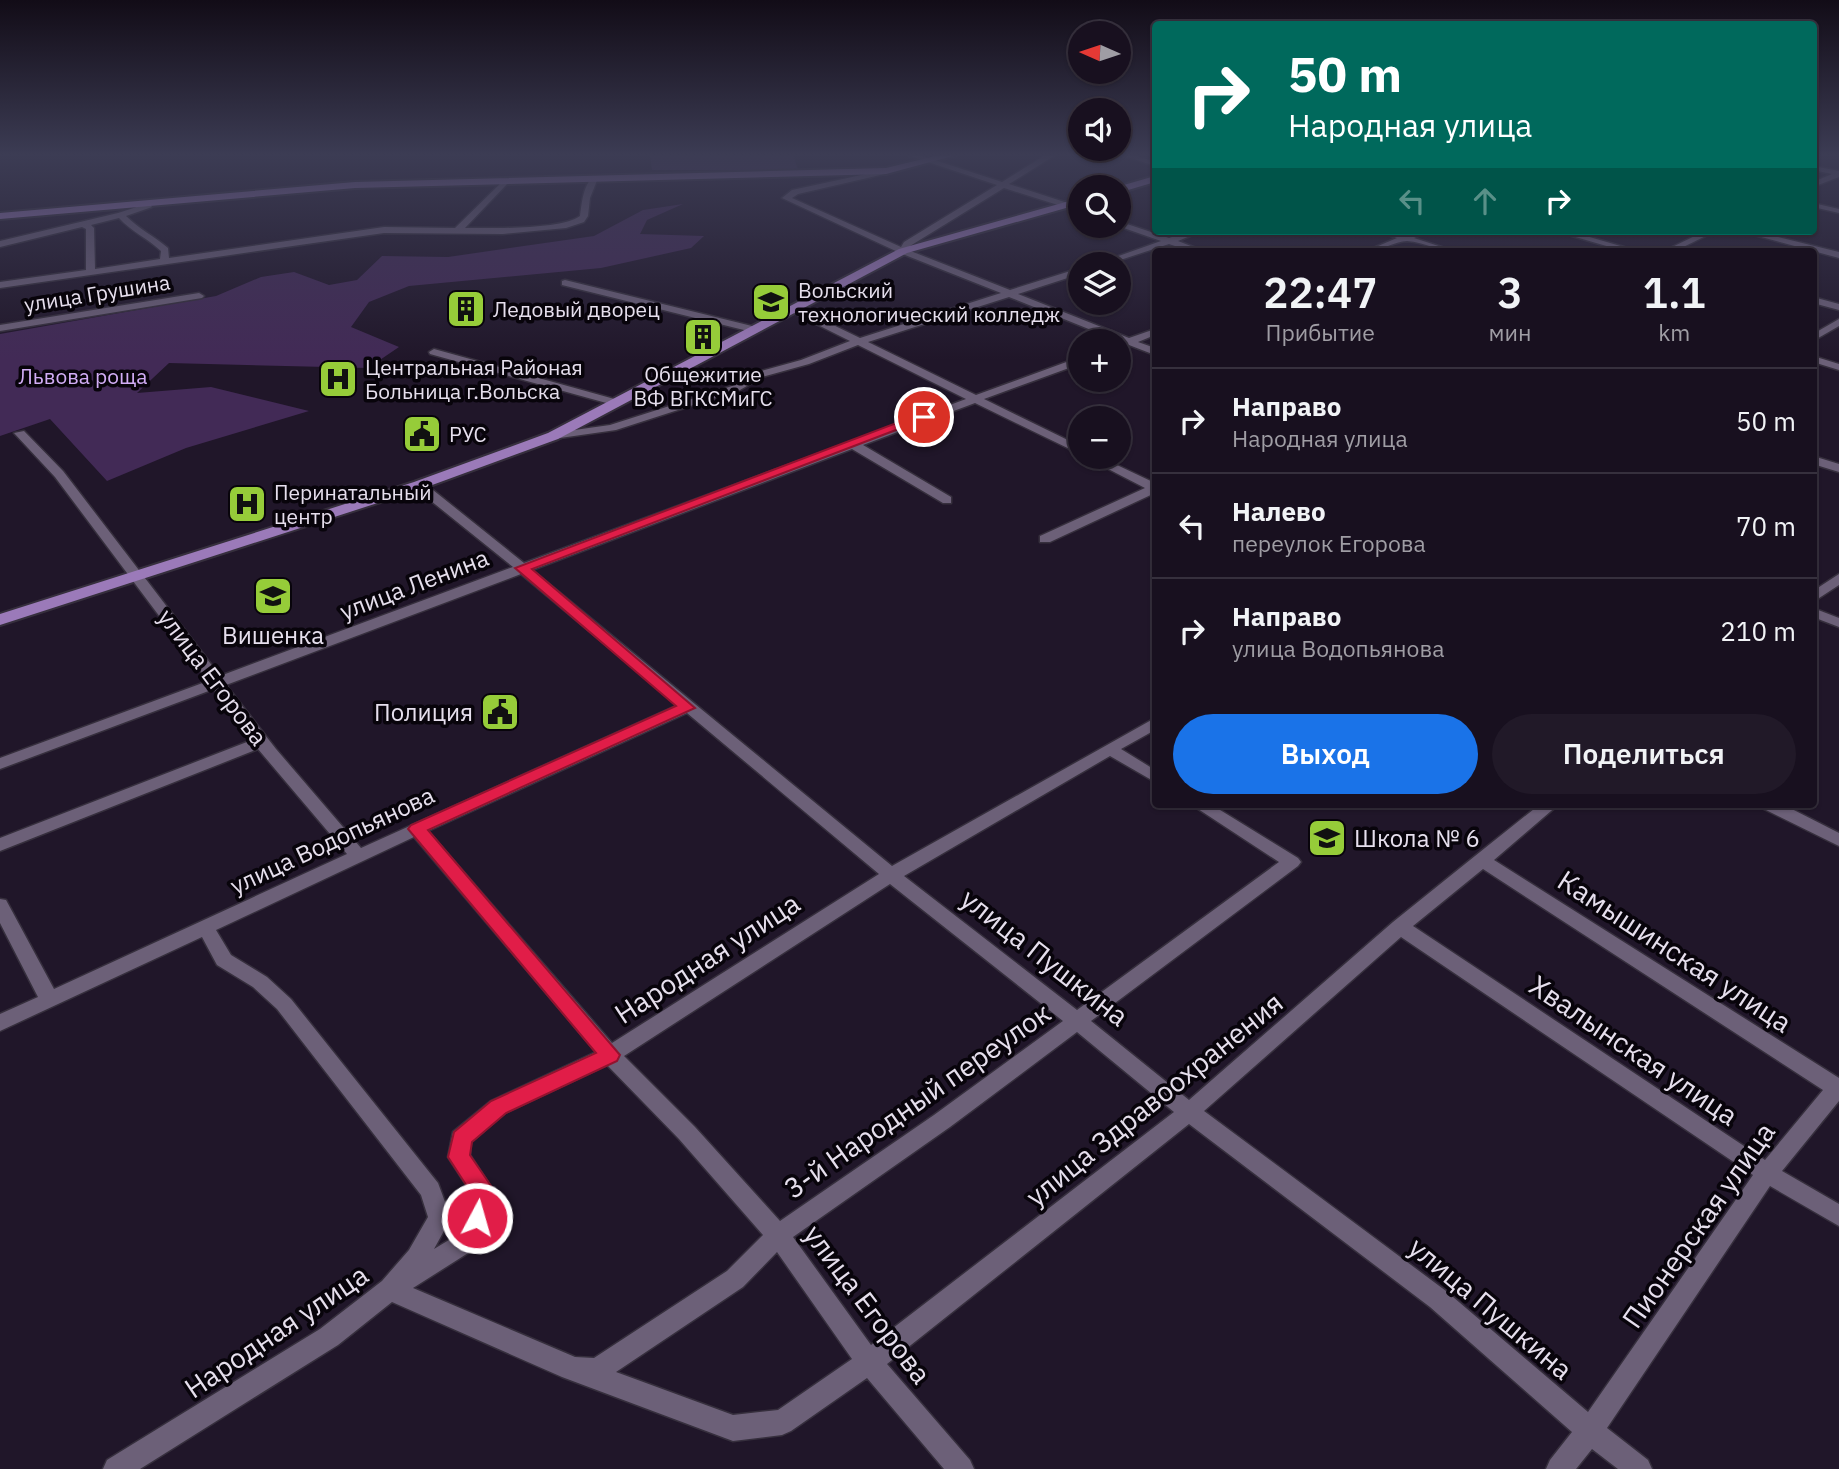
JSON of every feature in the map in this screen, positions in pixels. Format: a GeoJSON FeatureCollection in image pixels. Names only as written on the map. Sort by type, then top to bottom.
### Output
{"type":"FeatureCollection","features":[{"type":"Feature","properties":{"kind":"main road"},"geometry":{"type":"LineString","coordinates":[[0,620],[419,485],[553,436],[903,251],[1004,223]]}},
{"type":"Feature","properties":{"kind":"street"},"geometry":{"type":"LineString","coordinates":[[0,244],[92,223]]}},
{"type":"Feature","properties":{"kind":"street"},"geometry":{"type":"LineString","coordinates":[[128,223],[165,250],[164,261]]}},
{"type":"Feature","properties":{"kind":"street"},"geometry":{"type":"LineString","coordinates":[[459,229],[465,223]]}},
{"type":"Feature","properties":{"kind":"street"},"geometry":{"type":"LineString","coordinates":[[0,285],[384,230],[503,231],[575,223]]}},
{"type":"Feature","properties":{"kind":"street"},"geometry":{"type":"LineString","coordinates":[[840,223],[1089,329]]}},
{"type":"Feature","properties":{"kind":"street"},"geometry":{"type":"LineString","coordinates":[[903,251],[908,244],[942,223]]}},
{"type":"Feature","properties":{"kind":"street"},"geometry":{"type":"LineString","coordinates":[[83,225],[90,228],[91,271]]}},
{"type":"Feature","properties":{"kind":"street"},"geometry":{"type":"LineString","coordinates":[[1131,228],[1189,248]]}},
{"type":"Feature","properties":{"kind":"street"},"geometry":{"type":"LineString","coordinates":[[1131,253],[1186,235]]}},
{"type":"Feature","properties":{"kind":"street"},"geometry":{"type":"LineString","coordinates":[[1395,235],[1439,248]]}},
{"type":"Feature","properties":{"kind":"street"},"geometry":{"type":"LineString","coordinates":[[1379,248],[1413,235]]}},
{"type":"Feature","properties":{"kind":"street"},"geometry":{"type":"LineString","coordinates":[[1574,235],[1622,248]]}},
{"type":"Feature","properties":{"kind":"street"},"geometry":{"type":"LineString","coordinates":[[1675,248],[1703,235]]}},
{"type":"Feature","properties":{"kind":"street"},"geometry":{"type":"LineString","coordinates":[[1759,235],[1811,248]]}},
{"type":"Feature","properties":{"kind":"street"},"geometry":{"type":"LineString","coordinates":[[1817,250],[1839,255]]}},
{"type":"Feature","properties":{"kind":"street"},"geometry":{"type":"LineString","coordinates":[[553,436],[612,428],[736,388],[768,371],[804,362],[857,342],[1068,275]]}},
{"type":"Feature","properties":{"kind":"street"},"geometry":{"type":"LineString","coordinates":[[565,283],[752,329]]}},
{"type":"Feature","properties":{"kind":"street","name":"улица Грушина"},"geometry":{"type":"LineString","coordinates":[[0,328],[199,296]]}},
{"type":"Feature","properties":{"kind":"street"},"geometry":{"type":"LineString","coordinates":[[1817,301],[1839,307]]}},
{"type":"Feature","properties":{"kind":"street"},"geometry":{"type":"LineString","coordinates":[[791,308],[1068,445]]}},
{"type":"Feature","properties":{"kind":"street"},"geometry":{"type":"LineString","coordinates":[[1817,336],[1839,322]]}},
{"type":"Feature","properties":{"kind":"street"},"geometry":{"type":"LineString","coordinates":[[1131,341],[1152,333]]}},
{"type":"Feature","properties":{"kind":"street"},"geometry":{"type":"LineString","coordinates":[[1131,346],[1152,351]]}},
{"type":"Feature","properties":{"kind":"street"},"geometry":{"type":"LineString","coordinates":[[434,352],[614,402]]}},
{"type":"Feature","properties":{"kind":"street"},"geometry":{"type":"LineString","coordinates":[[1817,360],[1839,367]]}},
{"type":"Feature","properties":{"kind":"street","name":"улица Ленина"},"geometry":{"type":"LineString","coordinates":[[0,764],[1068,363]]}},
{"type":"Feature","properties":{"kind":"street","name":"улица Егорова"},"geometry":{"type":"LineString","coordinates":[[20,433],[41,452],[73,492],[270,753],[359,857]]}},
{"type":"Feature","properties":{"kind":"street"},"geometry":{"type":"LineString","coordinates":[[852,444],[947,500]]}},
{"type":"Feature","properties":{"kind":"street"},"geometry":{"type":"LineString","coordinates":[[1817,461],[1839,468]]}},
{"type":"Feature","properties":{"kind":"street"},"geometry":{"type":"LineString","coordinates":[[1116,469],[1152,487]]}},
{"type":"Feature","properties":{"kind":"street","name":"улица Пушкина"},"geometry":{"type":"LineString","coordinates":[[419,485],[891,875],[1189,1112],[1438,1299],[1590,1431],[1639,1469]]}},
{"type":"Feature","properties":{"kind":"street"},"geometry":{"type":"LineString","coordinates":[[1045,539],[1152,489]]}},
{"type":"Feature","properties":{"kind":"street"},"geometry":{"type":"LineString","coordinates":[[1817,595],[1839,578]]}},
{"type":"Feature","properties":{"kind":"street"},"geometry":{"type":"LineString","coordinates":[[1817,614],[1839,623]]}},
{"type":"Feature","properties":{"kind":"street","name":"улица Водопьянова"},"geometry":{"type":"LineString","coordinates":[[0,1023],[417,829],[687,708]]}},
{"type":"Feature","properties":{"kind":"street","name":"Народная улица"},"geometry":{"type":"LineString","coordinates":[[116,1469],[329,1337],[390,1289],[468,1241],[486,1196],[459,1157],[461,1138],[498,1107],[610,1055],[891,875],[1152,725]]}},
{"type":"Feature","properties":{"kind":"street"},"geometry":{"type":"LineString","coordinates":[[0,845],[263,741]]}},
{"type":"Feature","properties":{"kind":"street"},"geometry":{"type":"LineString","coordinates":[[1110,749],[1152,775]]}},
{"type":"Feature","properties":{"kind":"street","name":"3-й Народный переулок"},"geometry":{"type":"LineString","coordinates":[[571,1368],[597,1370],[735,1279],[778,1235],[1079,1022],[1292,862],[1205,808]]}},
{"type":"Feature","properties":{"kind":"street","name":"улица Здравоохранения"},"geometry":{"type":"LineString","coordinates":[[571,1368],[733,1429],[782,1422],[869,1362],[1189,1112],[1400,927],[1546,808]]}},
{"type":"Feature","properties":{"kind":"street"},"geometry":{"type":"LineString","coordinates":[[1776,808],[1839,840]]}},
{"type":"Feature","properties":{"kind":"street","name":"улица Егорова"},"geometry":{"type":"LineString","coordinates":[[417,829],[610,1055],[687,1133],[778,1235],[869,1362],[961,1469]]}},
{"type":"Feature","properties":{"kind":"street","name":"Камышинская улица"},"geometry":{"type":"LineString","coordinates":[[1481,860],[1838,1088]]}},
{"type":"Feature","properties":{"kind":"street"},"geometry":{"type":"LineString","coordinates":[[0,905],[50,1000]]}},
{"type":"Feature","properties":{"kind":"street","name":"Хвалынская улица"},"geometry":{"type":"LineString","coordinates":[[1400,927],[1767,1173],[1839,1216]]}},
{"type":"Feature","properties":{"kind":"street"},"geometry":{"type":"LineString","coordinates":[[206,928],[224,960],[260,982],[284,1004],[430,1190],[440,1218],[417,1256],[390,1289],[571,1368]]}},
{"type":"Feature","properties":{"kind":"street","name":"Пионерская улица"},"geometry":{"type":"LineString","coordinates":[[1559,1469],[1590,1431],[1767,1173],[1838,1088]]}},
{"type":"Feature","properties":{"kind":"green space","name":"Львова роща"},"geometry":{"type":"Polygon","coordinates":[[[619,223],[646,223],[640,234],[704,236],[691,248],[601,268],[409,286],[369,302],[351,327],[399,347],[368,368],[169,363],[137,393],[211,387],[309,411],[186,448],[107,481],[50,419],[0,436],[0,334],[216,296],[261,277],[294,272],[329,285],[357,280],[382,256],[448,257],[594,236],[619,223]]]}},
{"type":"Feature","properties":{"kind":"place","name":"Вольский технологический колледж"},"geometry":{"type":"Point","coordinates":[771,302]}},
{"type":"Feature","properties":{"kind":"place","name":"Ледовый дворец"},"geometry":{"type":"Point","coordinates":[466,309]}},
{"type":"Feature","properties":{"kind":"place","name":"Общежитие ВФ ВГКСМиГС"},"geometry":{"type":"Point","coordinates":[703,337]}},
{"type":"Feature","properties":{"kind":"place","name":"Центральная Районая Больница г.Вольска"},"geometry":{"type":"Point","coordinates":[338,379]}},
{"type":"Feature","properties":{"kind":"place","name":"РУС"},"geometry":{"type":"Point","coordinates":[422,434]}},
{"type":"Feature","properties":{"kind":"place","name":"Перинатальный центр"},"geometry":{"type":"Point","coordinates":[247,504]}},
{"type":"Feature","properties":{"kind":"place","name":"Вишенка"},"geometry":{"type":"Point","coordinates":[273,596]}},
{"type":"Feature","properties":{"kind":"place","name":"Полиция"},"geometry":{"type":"Point","coordinates":[500,712]}},
{"type":"Feature","properties":{"kind":"place","name":"Школа № 6"},"geometry":{"type":"Point","coordinates":[1327,838]}},
{"type":"Feature","properties":{"kind":"route"},"geometry":{"type":"LineString","coordinates":[[477,1218],[486,1196],[459,1157],[461,1138],[498,1107],[610,1055],[417,829],[687,708],[522,568],[924,417]]}}]}
